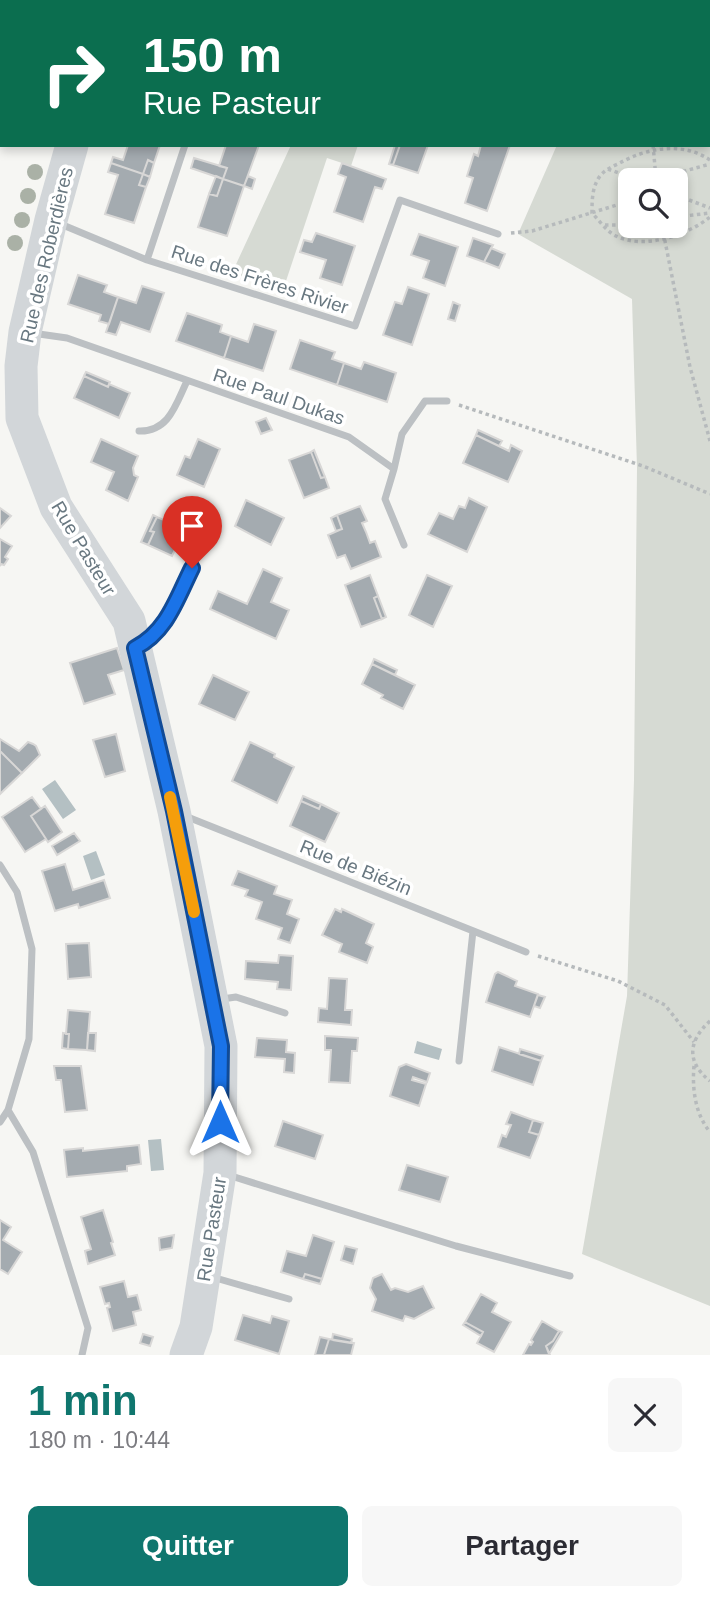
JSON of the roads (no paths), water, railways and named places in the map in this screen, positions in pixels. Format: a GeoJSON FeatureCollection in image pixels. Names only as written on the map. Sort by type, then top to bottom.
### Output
{"type":"FeatureCollection","features":[{"type":"Feature","properties":{"kind":"street","name":"Rue des Roberdières"},"geometry":{"type":"LineString","coordinates":[[11,361],[25,332],[71,147]]}},
{"type":"Feature","properties":{"kind":"street"},"geometry":{"type":"LineString","coordinates":[[147,260],[184,147]]}},
{"type":"Feature","properties":{"kind":"street","name":"Rue des Frères Rivier"},"geometry":{"type":"LineString","coordinates":[[51,220],[147,260],[355,326],[400,200],[498,234]]}},
{"type":"Feature","properties":{"kind":"street","name":"Rue Paul Dukas"},"geometry":{"type":"LineString","coordinates":[[25,332],[67,338],[349,437],[394,469]]}},
{"type":"Feature","properties":{"kind":"street","name":"Rue Pasteur"},"geometry":{"type":"LineString","coordinates":[[11,361],[22,418],[56,507],[128,621],[174,811],[221,1046],[220,1173],[196,1327],[186,1355]]}},
{"type":"Feature","properties":{"kind":"street","name":"Rue Paul Dukas"},"geometry":{"type":"LineString","coordinates":[[139,431],[151,431],[162,425],[187,381]]}},
{"type":"Feature","properties":{"kind":"street"},"geometry":{"type":"LineString","coordinates":[[404,545],[386,499],[402,434],[425,401],[447,401]]}},
{"type":"Feature","properties":{"kind":"street"},"geometry":{"type":"LineString","coordinates":[[135,648],[147,642],[164,626],[201,549]]}},
{"type":"Feature","properties":{"kind":"street","name":"Rue de Biézin"},"geometry":{"type":"LineString","coordinates":[[174,811],[526,952]]}},
{"type":"Feature","properties":{"kind":"street"},"geometry":{"type":"LineString","coordinates":[[0,865],[17,892],[32,949],[29,1039],[8,1110],[0,1122]]}},
{"type":"Feature","properties":{"kind":"street"},"geometry":{"type":"LineString","coordinates":[[459,1061],[473,931]]}},
{"type":"Feature","properties":{"kind":"street"},"geometry":{"type":"LineString","coordinates":[[212,1000],[236,997],[285,1013]]}},
{"type":"Feature","properties":{"kind":"street"},"geometry":{"type":"LineString","coordinates":[[8,1110],[33,1152],[88,1328],[82,1355]]}},
{"type":"Feature","properties":{"kind":"street"},"geometry":{"type":"LineString","coordinates":[[220,1173],[456,1246],[570,1276]]}},
{"type":"Feature","properties":{"kind":"street"},"geometry":{"type":"LineString","coordinates":[[204,1275],[289,1299]]}}]}
